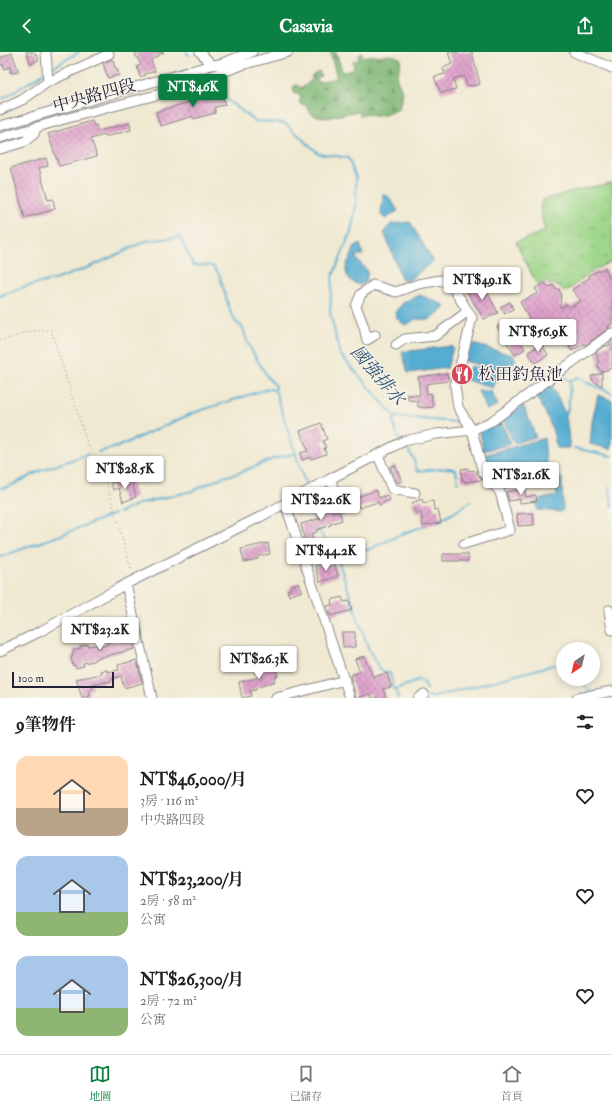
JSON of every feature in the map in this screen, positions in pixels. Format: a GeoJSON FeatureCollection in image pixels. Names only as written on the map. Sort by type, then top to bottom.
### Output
{"type":"FeatureCollection","features":[{"type":"Feature","properties":{"kind":"street"},"geometry":{"type":"LineString","coordinates":[[48,82],[47,56],[57,52]]}},
{"type":"Feature","properties":{"kind":"street"},"geometry":{"type":"LineString","coordinates":[[200,52],[212,64]]}},
{"type":"Feature","properties":{"kind":"street","name":"中央路四段"},"geometry":{"type":"LineString","coordinates":[[0,126],[212,64],[220,64],[252,52]]}},
{"type":"Feature","properties":{"kind":"street","name":"中央路四段"},"geometry":{"type":"LineString","coordinates":[[0,138],[168,92],[242,65],[276,54],[288,52]]}},
{"type":"Feature","properties":{"kind":"street"},"geometry":{"type":"LineString","coordinates":[[574,52],[612,68]]}},
{"type":"Feature","properties":{"kind":"street"},"geometry":{"type":"LineString","coordinates":[[0,110],[22,100],[48,82],[109,54]]}},
{"type":"Feature","properties":{"kind":"street"},"geometry":{"type":"LineString","coordinates":[[0,149],[24,142],[34,134],[36,128]]}},
{"type":"Feature","properties":{"kind":"street"},"geometry":{"type":"LineString","coordinates":[[375,335],[367,340],[356,306],[361,294],[373,285],[396,292],[418,284],[441,280],[452,286],[472,318],[455,386],[458,407],[472,430],[483,472],[500,492],[510,530],[464,544]]}},
{"type":"Feature","properties":{"kind":"street"},"geometry":{"type":"LineString","coordinates":[[396,345],[405,340],[435,336],[468,311]]}},
{"type":"Feature","properties":{"kind":"street"},"geometry":{"type":"LineString","coordinates":[[0,651],[41,631],[130,582],[404,442],[436,434],[472,430],[492,421],[612,333]]}},
{"type":"Feature","properties":{"kind":"street"},"geometry":{"type":"LineString","coordinates":[[378,455],[392,489],[415,493]]}},
{"type":"Feature","properties":{"kind":"street"},"geometry":{"type":"LineString","coordinates":[[330,479],[341,507]]}},
{"type":"Feature","properties":{"kind":"street"},"geometry":{"type":"LineString","coordinates":[[285,503],[350,698]]}},
{"type":"Feature","properties":{"kind":"street"},"geometry":{"type":"LineString","coordinates":[[130,582],[152,698]]}},
{"type":"Feature","properties":{"kind":"street"},"geometry":{"type":"LineString","coordinates":[[609,610],[612,630]]}},
{"type":"Feature","properties":{"kind":"street"},"geometry":{"type":"LineString","coordinates":[[276,698],[345,680]]}},
{"type":"Feature","properties":{"kind":"street"},"geometry":{"type":"LineString","coordinates":[[577,698],[612,691]]}},
{"type":"Feature","properties":{"kind":"path"},"geometry":{"type":"LineString","coordinates":[[0,341],[32,331],[51,330],[88,446],[100,461],[130,582]]}},
{"type":"Feature","properties":{"kind":"green space"},"geometry":{"type":"Polygon","coordinates":[[[330,52],[336,52],[343,73],[354,68],[353,61],[359,60],[358,56],[361,53],[365,57],[392,55],[401,59],[396,77],[403,92],[399,109],[379,116],[366,114],[361,116],[358,111],[327,118],[311,114],[306,105],[302,105],[299,101],[301,98],[299,94],[294,94],[294,86],[297,85],[301,88],[312,80],[312,75],[319,71],[321,76],[317,78],[318,82],[337,78],[330,52]]]}},
{"type":"Feature","properties":{"kind":"green space"},"geometry":{"type":"Polygon","coordinates":[[[612,183],[612,261],[600,267],[564,292],[560,286],[557,287],[553,283],[549,285],[547,281],[537,285],[516,242],[545,231],[540,209],[542,200],[580,189],[612,183]]]}},
{"type":"Feature","properties":{"kind":"water"},"geometry":{"type":"Polygon","coordinates":[[[383,194],[390,198],[398,211],[385,219],[381,215],[383,194]]]}},
{"type":"Feature","properties":{"kind":"water"},"geometry":{"type":"Polygon","coordinates":[[[410,222],[433,261],[408,281],[402,280],[384,232],[391,224],[410,222]]]}},
{"type":"Feature","properties":{"kind":"water"},"geometry":{"type":"Polygon","coordinates":[[[360,244],[363,255],[356,256],[356,258],[367,270],[367,272],[366,281],[360,285],[356,284],[350,279],[347,275],[346,268],[354,248],[360,244]]]}},
{"type":"Feature","properties":{"kind":"water"},"geometry":{"type":"Polygon","coordinates":[[[420,295],[444,305],[445,308],[429,320],[416,319],[406,325],[402,323],[396,317],[395,312],[403,303],[420,295]]]}},
{"type":"Feature","properties":{"kind":"water"},"geometry":{"type":"Polygon","coordinates":[[[469,343],[513,355],[516,360],[505,372],[465,361],[469,343]]]}},
{"type":"Feature","properties":{"kind":"water"},"geometry":{"type":"Polygon","coordinates":[[[451,346],[453,348],[447,368],[408,373],[402,352],[451,346]]]}},
{"type":"Feature","properties":{"kind":"water"},"geometry":{"type":"Polygon","coordinates":[[[470,366],[501,374],[492,388],[466,380],[470,366]]]}},
{"type":"Feature","properties":{"kind":"water"},"geometry":{"type":"Polygon","coordinates":[[[553,383],[553,388],[566,416],[570,448],[556,448],[549,420],[535,395],[553,383]]]}},
{"type":"Feature","properties":{"kind":"water"},"geometry":{"type":"Polygon","coordinates":[[[478,391],[491,391],[498,405],[487,410],[478,391]]]}},
{"type":"Feature","properties":{"kind":"water"},"geometry":{"type":"Polygon","coordinates":[[[598,395],[612,400],[611,449],[590,444],[592,422],[598,395]]]}},
{"type":"Feature","properties":{"kind":"water"},"geometry":{"type":"Polygon","coordinates":[[[523,405],[536,437],[514,443],[503,419],[523,405]]]}},
{"type":"Feature","properties":{"kind":"water"},"geometry":{"type":"Polygon","coordinates":[[[501,421],[511,444],[483,451],[480,430],[501,421]]]}},
{"type":"Feature","properties":{"kind":"water"},"geometry":{"type":"Polygon","coordinates":[[[544,438],[548,479],[506,488],[486,474],[484,455],[544,438]]]}},
{"type":"Feature","properties":{"kind":"water"},"geometry":{"type":"Polygon","coordinates":[[[555,478],[562,478],[563,510],[561,512],[537,510],[537,502],[541,499],[557,496],[555,478]]]}},
{"type":"Feature","properties":{"kind":"building"},"geometry":{"type":"Polygon","coordinates":[[[26,52],[34,52],[39,59],[31,64],[26,52]]]}},
{"type":"Feature","properties":{"kind":"building"},"geometry":{"type":"Polygon","coordinates":[[[139,52],[164,52],[151,60],[155,71],[140,77],[137,66],[141,65],[135,54],[139,52]]]}},
{"type":"Feature","properties":{"kind":"building"},"geometry":{"type":"Polygon","coordinates":[[[448,52],[472,52],[480,84],[467,86],[464,76],[453,79],[456,89],[441,93],[434,77],[445,74],[443,68],[452,64],[448,52]]]}},
{"type":"Feature","properties":{"kind":"building"},"geometry":{"type":"Polygon","coordinates":[[[12,53],[19,72],[11,73],[10,67],[4,69],[3,64],[0,66],[0,58],[12,53]]]}},
{"type":"Feature","properties":{"kind":"building"},"geometry":{"type":"Polygon","coordinates":[[[113,60],[119,75],[108,78],[103,63],[113,60]]]}},
{"type":"Feature","properties":{"kind":"building"},"geometry":{"type":"Polygon","coordinates":[[[220,89],[225,105],[215,107],[215,113],[193,119],[193,116],[161,126],[159,123],[156,112],[193,101],[191,95],[220,89]]]}},
{"type":"Feature","properties":{"kind":"building"},"geometry":{"type":"Polygon","coordinates":[[[92,121],[94,126],[96,125],[98,131],[130,123],[131,130],[91,139],[97,156],[59,166],[48,134],[92,121]]]}},
{"type":"Feature","properties":{"kind":"building"},"geometry":{"type":"Polygon","coordinates":[[[46,158],[48,166],[39,168],[48,200],[53,199],[55,209],[25,218],[11,168],[46,158]]]}},
{"type":"Feature","properties":{"kind":"building"},"geometry":{"type":"Polygon","coordinates":[[[605,268],[612,283],[612,324],[608,326],[609,328],[586,345],[584,344],[572,351],[559,328],[540,338],[520,302],[538,293],[535,288],[545,283],[548,288],[553,285],[556,290],[559,289],[561,294],[560,308],[567,304],[570,307],[581,301],[572,290],[590,277],[589,275],[605,268]]]}},
{"type":"Feature","properties":{"kind":"building"},"geometry":{"type":"Polygon","coordinates":[[[482,282],[498,313],[484,319],[466,290],[482,282]]]}},
{"type":"Feature","properties":{"kind":"building"},"geometry":{"type":"Polygon","coordinates":[[[510,302],[513,309],[505,314],[500,307],[510,302]]]}},
{"type":"Feature","properties":{"kind":"building"},"geometry":{"type":"Polygon","coordinates":[[[501,323],[512,327],[525,349],[515,355],[497,327],[501,323]]]}},
{"type":"Feature","properties":{"kind":"building"},"geometry":{"type":"Polygon","coordinates":[[[612,340],[612,368],[601,372],[597,365],[599,363],[596,352],[602,347],[610,345],[609,342],[612,340]]]}},
{"type":"Feature","properties":{"kind":"building"},"geometry":{"type":"Polygon","coordinates":[[[542,344],[548,355],[535,363],[528,352],[542,344]]]}},
{"type":"Feature","properties":{"kind":"building"},"geometry":{"type":"Polygon","coordinates":[[[447,373],[448,381],[426,384],[427,394],[431,393],[433,407],[418,407],[418,401],[408,400],[408,395],[420,395],[418,377],[447,373]]]}},
{"type":"Feature","properties":{"kind":"building"},"geometry":{"type":"Polygon","coordinates":[[[602,373],[602,386],[593,381],[591,376],[602,373]]]}},
{"type":"Feature","properties":{"kind":"building"},"geometry":{"type":"Polygon","coordinates":[[[321,423],[327,439],[323,441],[326,448],[324,448],[326,454],[311,459],[310,457],[302,460],[300,453],[308,451],[300,431],[321,423]]]}},
{"type":"Feature","properties":{"kind":"building"},"geometry":{"type":"Polygon","coordinates":[[[395,465],[402,481],[397,483],[390,467],[395,465]]]}},
{"type":"Feature","properties":{"kind":"building"},"geometry":{"type":"Polygon","coordinates":[[[468,468],[468,471],[474,470],[482,480],[462,481],[461,469],[468,468]]]}},
{"type":"Feature","properties":{"kind":"building"},"geometry":{"type":"Polygon","coordinates":[[[126,479],[127,483],[132,482],[136,497],[123,502],[119,488],[113,490],[111,483],[126,479]]]}},
{"type":"Feature","properties":{"kind":"building"},"geometry":{"type":"Polygon","coordinates":[[[525,489],[526,497],[536,495],[537,501],[520,503],[520,499],[509,501],[506,492],[525,489]]]}},
{"type":"Feature","properties":{"kind":"building"},"geometry":{"type":"Polygon","coordinates":[[[376,490],[379,498],[387,495],[390,500],[379,505],[378,502],[359,508],[355,498],[376,490]]]}},
{"type":"Feature","properties":{"kind":"building"},"geometry":{"type":"Polygon","coordinates":[[[422,499],[423,503],[433,501],[434,510],[438,509],[441,523],[423,526],[421,512],[416,514],[412,503],[422,499]]]}},
{"type":"Feature","properties":{"kind":"building"},"geometry":{"type":"Polygon","coordinates":[[[329,502],[332,512],[337,511],[340,513],[342,520],[316,530],[317,532],[311,534],[313,539],[305,541],[301,524],[321,518],[317,505],[329,502]]]}},
{"type":"Feature","properties":{"kind":"building"},"geometry":{"type":"Polygon","coordinates":[[[533,513],[534,525],[518,526],[517,514],[533,513]]]}},
{"type":"Feature","properties":{"kind":"building"},"geometry":{"type":"Polygon","coordinates":[[[268,543],[270,554],[258,556],[258,559],[244,562],[241,549],[268,543]]]}},
{"type":"Feature","properties":{"kind":"building"},"geometry":{"type":"Polygon","coordinates":[[[443,554],[468,554],[468,561],[443,561],[443,554]]]}},
{"type":"Feature","properties":{"kind":"building"},"geometry":{"type":"Polygon","coordinates":[[[327,563],[328,567],[335,565],[338,576],[320,582],[315,566],[327,563]]]}},
{"type":"Feature","properties":{"kind":"building"},"geometry":{"type":"Polygon","coordinates":[[[298,583],[302,591],[289,596],[287,590],[291,589],[290,586],[298,583]]]}},
{"type":"Feature","properties":{"kind":"building"},"geometry":{"type":"Polygon","coordinates":[[[342,597],[344,602],[349,601],[352,610],[330,616],[327,606],[332,605],[331,600],[342,597]]]}},
{"type":"Feature","properties":{"kind":"building"},"geometry":{"type":"Polygon","coordinates":[[[342,632],[355,632],[355,647],[343,648],[342,632]]]}},
{"type":"Feature","properties":{"kind":"building"},"geometry":{"type":"Polygon","coordinates":[[[131,637],[134,649],[94,659],[94,661],[83,663],[84,666],[76,668],[75,665],[73,666],[71,657],[74,653],[73,650],[81,648],[80,646],[88,644],[88,646],[96,645],[97,648],[107,645],[107,643],[131,637]]]}},
{"type":"Feature","properties":{"kind":"building"},"geometry":{"type":"Polygon","coordinates":[[[364,656],[373,677],[387,673],[391,687],[383,689],[386,698],[372,698],[371,694],[356,698],[350,675],[360,672],[355,659],[364,656]]]}},
{"type":"Feature","properties":{"kind":"building"},"geometry":{"type":"Polygon","coordinates":[[[137,660],[142,683],[124,688],[121,676],[111,679],[111,681],[92,685],[93,689],[89,690],[90,696],[82,698],[76,679],[102,674],[101,671],[107,670],[107,672],[119,670],[118,665],[137,660]]]}},
{"type":"Feature","properties":{"kind":"building"},"geometry":{"type":"Polygon","coordinates":[[[272,661],[278,675],[274,677],[275,681],[256,688],[256,690],[250,691],[251,696],[242,698],[239,682],[261,677],[259,672],[265,670],[263,665],[272,661]]]}},
{"type":"Feature","properties":{"kind":"waterway","name":"國強排水"},"geometry":{"type":"LineString","coordinates":[[50,69],[79,52]]}},
{"type":"Feature","properties":{"kind":"waterway","name":"國強排水"},"geometry":{"type":"LineString","coordinates":[[186,52],[189,55]]}},
{"type":"Feature","properties":{"kind":"waterway","name":"國強排水"},"geometry":{"type":"LineString","coordinates":[[0,98],[5,98],[45,72]]}},
{"type":"Feature","properties":{"kind":"waterway","name":"國強排水"},"geometry":{"type":"LineString","coordinates":[[220,83],[227,100],[255,121],[285,123],[318,153],[348,158],[356,177],[356,205],[351,232],[332,278],[330,312],[340,354],[395,417],[458,422],[465,424]]}},
{"type":"Feature","properties":{"kind":"waterway"},"geometry":{"type":"LineString","coordinates":[[0,296],[23,287],[57,279],[92,266],[146,241],[180,237],[193,265],[213,266],[219,274],[230,311],[235,321],[243,328],[248,344],[268,378],[276,386],[275,390],[306,486]]}},
{"type":"Feature","properties":{"kind":"waterway","name":"國強排水"},"geometry":{"type":"LineString","coordinates":[[562,374],[570,382],[577,377],[612,393]]}},
{"type":"Feature","properties":{"kind":"waterway"},"geometry":{"type":"LineString","coordinates":[[566,416],[569,402],[570,382]]}},
{"type":"Feature","properties":{"kind":"waterway"},"geometry":{"type":"LineString","coordinates":[[98,452],[117,447],[193,413],[267,389],[275,390]]}},
{"type":"Feature","properties":{"kind":"waterway"},"geometry":{"type":"LineString","coordinates":[[395,417],[393,422],[398,438],[400,439]]}},
{"type":"Feature","properties":{"kind":"waterway"},"geometry":{"type":"LineString","coordinates":[[406,445],[414,460],[417,471],[450,468],[456,470],[458,483]]}},
{"type":"Feature","properties":{"kind":"waterway"},"geometry":{"type":"LineString","coordinates":[[574,448],[612,456]]}},
{"type":"Feature","properties":{"kind":"waterway"},"geometry":{"type":"LineString","coordinates":[[119,513],[138,504],[192,491],[223,477],[236,474],[273,459],[296,453]]}},
{"type":"Feature","properties":{"kind":"waterway"},"geometry":{"type":"LineString","coordinates":[[0,488],[8,487],[40,471],[88,454]]}},
{"type":"Feature","properties":{"kind":"waterway"},"geometry":{"type":"LineString","coordinates":[[610,487],[612,507]]}},
{"type":"Feature","properties":{"kind":"waterway"},"geometry":{"type":"LineString","coordinates":[[307,497],[315,522]]}},
{"type":"Feature","properties":{"kind":"waterway"},"geometry":{"type":"LineString","coordinates":[[439,520],[452,514],[471,501]]}},
{"type":"Feature","properties":{"kind":"waterway"},"geometry":{"type":"LineString","coordinates":[[0,557],[114,514]]}},
{"type":"Feature","properties":{"kind":"waterway"},"geometry":{"type":"LineString","coordinates":[[317,528],[338,560],[370,549],[404,533],[427,525]]}},
{"type":"Feature","properties":{"kind":"waterway"},"geometry":{"type":"LineString","coordinates":[[338,560],[368,648],[379,668],[390,673],[394,690],[417,681],[423,682],[426,689]]}},
{"type":"Feature","properties":{"kind":"waterway"},"geometry":{"type":"LineString","coordinates":[[431,698],[556,664]]}},
{"type":"Feature","properties":{"kind":"waterway"},"geometry":{"type":"LineString","coordinates":[[586,686],[586,688],[592,691]]}},
{"type":"Feature","properties":{"kind":"waterway"},"geometry":{"type":"LineString","coordinates":[[395,688],[398,698]]}},
{"type":"Feature","properties":{"kind":"place","name":"松田釣魚池"},"geometry":{"type":"Point","coordinates":[462,374]}}]}
